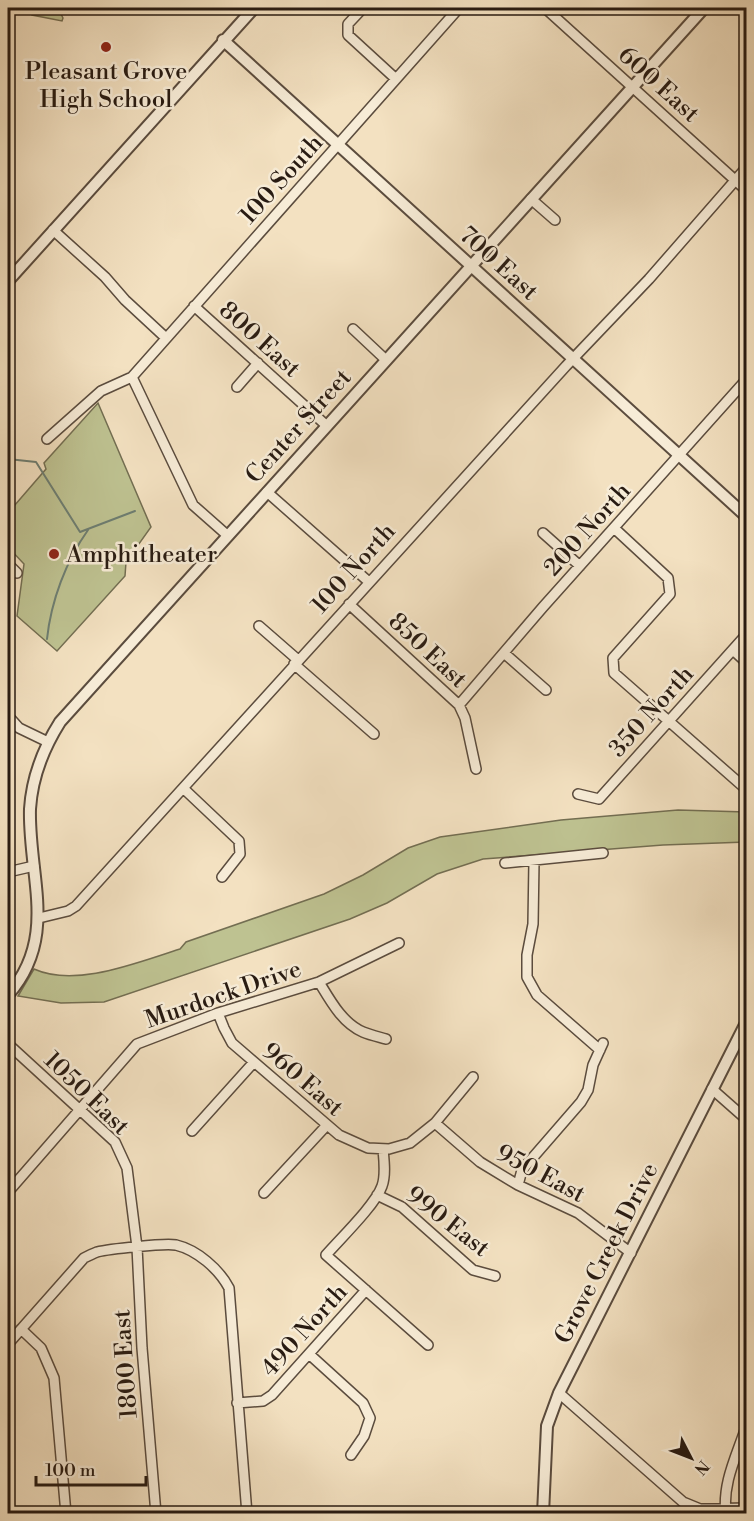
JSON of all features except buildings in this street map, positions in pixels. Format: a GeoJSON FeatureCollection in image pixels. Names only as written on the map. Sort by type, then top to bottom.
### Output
{"type":"FeatureCollection","features":[{"type":"Feature","properties":{"kind":"street"},"geometry":{"type":"LineString","coordinates":[[8,281],[254,8]]}},
{"type":"Feature","properties":{"kind":"street"},"geometry":{"type":"LineString","coordinates":[[363,8],[348,24],[348,35],[396,79]]}},
{"type":"Feature","properties":{"kind":"street","name":"100 South"},"geometry":{"type":"LineString","coordinates":[[132,377],[459,8]]}},
{"type":"Feature","properties":{"kind":"street","name":"600 East"},"geometry":{"type":"LineString","coordinates":[[545,8],[747,190]]}},
{"type":"Feature","properties":{"kind":"street","name":"Center Street"},"geometry":{"type":"LineString","coordinates":[[39,918],[30,830],[31,799],[37,767],[48,742],[67,712],[704,8]]}},
{"type":"Feature","properties":{"kind":"street","name":"700 East"},"geometry":{"type":"LineString","coordinates":[[224,40],[747,516]]}},
{"type":"Feature","properties":{"kind":"street","name":"100 North"},"geometry":{"type":"LineString","coordinates":[[39,918],[68,911],[76,906],[369,582],[649,279],[747,168]]}},
{"type":"Feature","properties":{"kind":"street"},"geometry":{"type":"LineString","coordinates":[[531,199],[555,220]]}},
{"type":"Feature","properties":{"kind":"street"},"geometry":{"type":"LineString","coordinates":[[53,230],[105,277],[124,300],[166,338]]}},
{"type":"Feature","properties":{"kind":"street","name":"800 East"},"geometry":{"type":"LineString","coordinates":[[194,306],[327,426]]}},
{"type":"Feature","properties":{"kind":"street"},"geometry":{"type":"LineString","coordinates":[[353,329],[386,360]]}},
{"type":"Feature","properties":{"kind":"street"},"geometry":{"type":"LineString","coordinates":[[237,387],[258,363]]}},
{"type":"Feature","properties":{"kind":"street"},"geometry":{"type":"LineString","coordinates":[[47,439],[101,391],[132,377],[194,505],[227,535]]}},
{"type":"Feature","properties":{"kind":"street","name":"200 North"},"geometry":{"type":"LineString","coordinates":[[459,705],[747,380]]}},
{"type":"Feature","properties":{"kind":"street"},"geometry":{"type":"LineString","coordinates":[[267,492],[369,582]]}},
{"type":"Feature","properties":{"kind":"street"},"geometry":{"type":"LineString","coordinates":[[614,528],[668,578],[669,594],[613,658],[614,673],[747,789]]}},
{"type":"Feature","properties":{"kind":"street"},"geometry":{"type":"LineString","coordinates":[[543,533],[580,566]]}},
{"type":"Feature","properties":{"kind":"street"},"geometry":{"type":"LineString","coordinates":[[8,564],[17,573]]}},
{"type":"Feature","properties":{"kind":"street","name":"850 East"},"geometry":{"type":"LineString","coordinates":[[349,604],[459,705],[465,718],[476,769]]}},
{"type":"Feature","properties":{"kind":"street"},"geometry":{"type":"LineString","coordinates":[[259,626],[374,734]]}},
{"type":"Feature","properties":{"kind":"street","name":"350 North"},"geometry":{"type":"LineString","coordinates":[[578,794],[598,799],[747,635]]}},
{"type":"Feature","properties":{"kind":"street"},"geometry":{"type":"LineString","coordinates":[[733,650],[747,662]]}},
{"type":"Feature","properties":{"kind":"street"},"geometry":{"type":"LineString","coordinates":[[504,653],[546,690]]}},
{"type":"Feature","properties":{"kind":"street"},"geometry":{"type":"LineString","coordinates":[[10,718],[19,728],[48,742]]}},
{"type":"Feature","properties":{"kind":"street"},"geometry":{"type":"LineString","coordinates":[[183,788],[239,841],[240,854],[222,877]]}},
{"type":"Feature","properties":{"kind":"street"},"geometry":{"type":"LineString","coordinates":[[505,863],[603,853]]}},
{"type":"Feature","properties":{"kind":"street"},"geometry":{"type":"LineString","coordinates":[[518,1185],[522,1170],[588,1090],[593,1065],[602,1046],[537,995],[527,977],[527,956],[533,924],[534,861]]}},
{"type":"Feature","properties":{"kind":"street"},"geometry":{"type":"LineString","coordinates":[[8,872],[34,866]]}},
{"type":"Feature","properties":{"kind":"street"},"geometry":{"type":"LineString","coordinates":[[8,995],[26,967],[35,947],[39,918]]}},
{"type":"Feature","properties":{"kind":"street","name":"Murdock Drive"},"geometry":{"type":"LineString","coordinates":[[8,1192],[137,1044],[218,1013],[319,982],[399,943]]}},
{"type":"Feature","properties":{"kind":"street"},"geometry":{"type":"LineString","coordinates":[[319,982],[341,1015],[350,1023],[362,1032],[386,1039]]}},
{"type":"Feature","properties":{"kind":"street","name":"960 East"},"geometry":{"type":"LineString","coordinates":[[218,1013],[232,1043],[327,1125],[349,1141],[368,1148],[383,1149]]}},
{"type":"Feature","properties":{"kind":"street","name":"Grove Creek Drive"},"geometry":{"type":"LineString","coordinates":[[543,1514],[547,1426],[560,1393],[747,1023]]}},
{"type":"Feature","properties":{"kind":"street","name":"1050 East"},"geometry":{"type":"LineString","coordinates":[[8,1044],[115,1142],[127,1168],[137,1247]]}},
{"type":"Feature","properties":{"kind":"street"},"geometry":{"type":"LineString","coordinates":[[192,1131],[254,1062]]}},
{"type":"Feature","properties":{"kind":"street"},"geometry":{"type":"LineString","coordinates":[[428,1345],[326,1255],[364,1213],[382,1187],[383,1149],[410,1143],[435,1123],[473,1077]]}},
{"type":"Feature","properties":{"kind":"street"},"geometry":{"type":"LineString","coordinates":[[712,1089],[747,1119]]}},
{"type":"Feature","properties":{"kind":"street","name":"950 East"},"geometry":{"type":"LineString","coordinates":[[435,1123],[480,1162],[518,1185],[578,1213],[631,1253]]}},
{"type":"Feature","properties":{"kind":"street"},"geometry":{"type":"LineString","coordinates":[[264,1193],[327,1125]]}},
{"type":"Feature","properties":{"kind":"street","name":"990 East"},"geometry":{"type":"LineString","coordinates":[[377,1195],[402,1207],[473,1270],[495,1276]]}},
{"type":"Feature","properties":{"kind":"street"},"geometry":{"type":"LineString","coordinates":[[8,1344],[84,1258],[96,1253],[137,1247],[174,1245],[194,1252],[224,1277],[229,1288],[247,1514]]}},
{"type":"Feature","properties":{"kind":"street","name":"1800 East"},"geometry":{"type":"LineString","coordinates":[[137,1247],[142,1348],[156,1514]]}},
{"type":"Feature","properties":{"kind":"street","name":"490 North"},"geometry":{"type":"LineString","coordinates":[[237,1403],[263,1401],[272,1395],[366,1290]]}},
{"type":"Feature","properties":{"kind":"street"},"geometry":{"type":"LineString","coordinates":[[21,1329],[41,1348],[54,1378],[66,1514]]}},
{"type":"Feature","properties":{"kind":"street"},"geometry":{"type":"LineString","coordinates":[[309,1354],[363,1403],[370,1418],[364,1436],[351,1455]]}},
{"type":"Feature","properties":{"kind":"street"},"geometry":{"type":"LineString","coordinates":[[560,1393],[683,1502],[700,1509],[726,1511],[747,1508]]}},
{"type":"Feature","properties":{"kind":"street"},"geometry":{"type":"LineString","coordinates":[[726,1511],[727,1484],[747,1426]]}},
{"type":"Feature","properties":{"kind":"green space"},"geometry":{"type":"Polygon","coordinates":[[[31,8],[58,8],[63,18],[62,21],[32,15],[31,8]]]}},
{"type":"Feature","properties":{"kind":"green space"},"geometry":{"type":"Polygon","coordinates":[[[98,403],[151,527],[126,562],[125,576],[57,651],[17,616],[24,564],[8,547],[8,513],[46,469],[44,463],[98,403]]]}},
{"type":"Feature","properties":{"kind":"green space"},"geometry":{"type":"Polygon","coordinates":[[[678,810],[746,812],[746,842],[663,845],[483,859],[437,874],[387,903],[350,919],[104,1002],[61,1003],[18,996],[34,969],[69,976],[88,974],[126,966],[180,949],[186,942],[324,894],[363,875],[408,848],[440,837],[561,820],[678,810]]]}},
{"type":"Feature","properties":{"kind":"waterway"},"geometry":{"type":"LineString","coordinates":[[8,459],[36,462],[80,532],[135,511]]}},
{"type":"Feature","properties":{"kind":"waterway"},"geometry":{"type":"LineString","coordinates":[[47,639],[52,610],[66,568],[88,530]]}},
{"type":"Feature","properties":{"kind":"place","name":"Pleasant Grove High School"},"geometry":{"type":"Point","coordinates":[106,47]}},
{"type":"Feature","properties":{"kind":"place","name":"Amphitheater"},"geometry":{"type":"Point","coordinates":[54,554]}}]}
